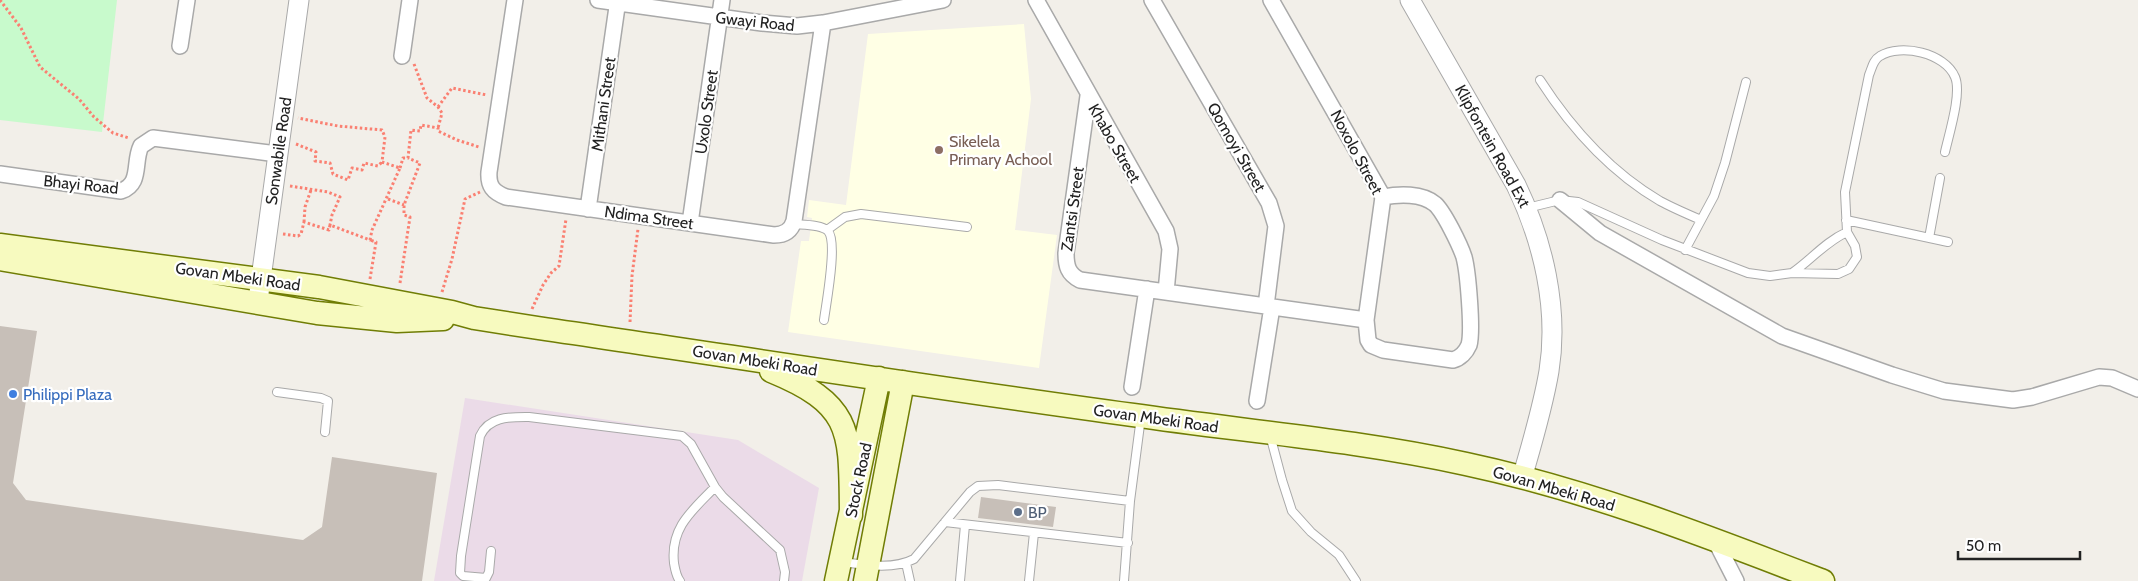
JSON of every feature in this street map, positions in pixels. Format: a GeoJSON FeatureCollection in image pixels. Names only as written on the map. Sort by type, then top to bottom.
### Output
{"type":"FeatureCollection","features":[{"type":"Feature","properties":{"kind":"main road","name":"Govan Mbeki Road"},"geometry":{"type":"LineString","coordinates":[[0,245],[261,280],[367,296],[474,318],[1457,462],[1522,478],[1620,507],[1714,538],[1823,581]]}},
{"type":"Feature","properties":{"kind":"main road","name":"Govan Mbeki Road"},"geometry":{"type":"LineString","coordinates":[[0,259],[317,313],[397,321],[474,318]]}},
{"type":"Feature","properties":{"kind":"main road"},"geometry":{"type":"LineString","coordinates":[[745,358],[796,381],[816,393],[838,414],[849,454],[851,514]]}},
{"type":"Feature","properties":{"kind":"main road","name":"Stock Road"},"geometry":{"type":"LineString","coordinates":[[838,572],[879,378]]}},
{"type":"Feature","properties":{"kind":"main road","name":"Stock Road"},"geometry":{"type":"LineString","coordinates":[[866,573],[903,382]]}},
{"type":"Feature","properties":{"kind":"street"},"geometry":{"type":"LineString","coordinates":[[180,46],[187,0]]}},
{"type":"Feature","properties":{"kind":"street","name":"Sonwabile Road"},"geometry":{"type":"LineString","coordinates":[[257,303],[299,0]]}},
{"type":"Feature","properties":{"kind":"street"},"geometry":{"type":"LineString","coordinates":[[402,56],[410,0]]}},
{"type":"Feature","properties":{"kind":"street"},"geometry":{"type":"LineString","coordinates":[[490,187],[488,180],[492,150],[515,0]]}},
{"type":"Feature","properties":{"kind":"street","name":"Gwayi Road"},"geometry":{"type":"LineString","coordinates":[[598,0],[618,1],[785,26],[823,23],[912,3],[943,0]]}},
{"type":"Feature","properties":{"kind":"street","name":"Uxolo Street"},"geometry":{"type":"LineString","coordinates":[[690,223],[722,0]]}},
{"type":"Feature","properties":{"kind":"street","name":"Khabo Street"},"geometry":{"type":"LineString","coordinates":[[1036,0],[1168,236],[1170,250],[1166,292]]}},
{"type":"Feature","properties":{"kind":"street","name":"Qomoyi Street"},"geometry":{"type":"LineString","coordinates":[[1152,0],[1264,195],[1274,217],[1276,226],[1269,306]]}},
{"type":"Feature","properties":{"kind":"street","name":"Noxolo Street"},"geometry":{"type":"LineString","coordinates":[[1271,0],[1383,197],[1366,320]]}},
{"type":"Feature","properties":{"kind":"street","name":"Klipfontein Road Ext"},"geometry":{"type":"LineString","coordinates":[[1410,0],[1504,162],[1527,208],[1546,275],[1552,331],[1549,370],[1522,478]]}},
{"type":"Feature","properties":{"kind":"street","name":"Mithani Street"},"geometry":{"type":"LineString","coordinates":[[588,209],[618,1]]}},
{"type":"Feature","properties":{"kind":"street"},"geometry":{"type":"LineString","coordinates":[[793,224],[823,23]]}},
{"type":"Feature","properties":{"kind":"street","name":"Zantsi Street"},"geometry":{"type":"LineString","coordinates":[[1088,96],[1066,253],[1068,269],[1073,276],[1080,280],[1366,320]]}},
{"type":"Feature","properties":{"kind":"street"},"geometry":{"type":"LineString","coordinates":[[144,142],[158,138],[278,148]]}},
{"type":"Feature","properties":{"kind":"street","name":"Bhayi Road"},"geometry":{"type":"LineString","coordinates":[[0,174],[121,190],[133,183],[139,150],[144,142]]}},
{"type":"Feature","properties":{"kind":"street","name":"Ndima Street"},"geometry":{"type":"LineString","coordinates":[[490,187],[495,192],[506,197],[774,235],[785,233],[793,224]]}},
{"type":"Feature","properties":{"kind":"street"},"geometry":{"type":"LineString","coordinates":[[1366,320],[1368,340],[1371,344],[1383,350],[1453,360],[1462,354],[1469,345],[1471,334],[1465,265],[1460,248],[1439,208],[1425,198],[1398,194],[1383,197]]}},
{"type":"Feature","properties":{"kind":"street"},"geometry":{"type":"LineString","coordinates":[[1560,200],[1600,233],[1782,336],[1892,375],[1944,391],[2013,400],[2032,397],[2099,377],[2112,378],[2138,389]]}},
{"type":"Feature","properties":{"kind":"street"},"geometry":{"type":"LineString","coordinates":[[1132,387],[1147,289]]}},
{"type":"Feature","properties":{"kind":"street"},"geometry":{"type":"LineString","coordinates":[[1257,401],[1269,306]]}},
{"type":"Feature","properties":{"kind":"street"},"geometry":{"type":"LineString","coordinates":[[1714,538],[1736,581]]}},
{"type":"Feature","properties":{"kind":"lane"},"geometry":{"type":"LineString","coordinates":[[1527,208],[1560,200],[1586,205],[1685,250],[1748,273],[1770,276],[1792,273],[1838,274],[1849,270],[1856,261],[1857,252],[1846,232],[1845,192],[1869,75],[1873,63],[1879,56],[1891,51],[1907,50],[1936,58],[1949,67],[1956,77],[1957,92],[1945,152]]}},
{"type":"Feature","properties":{"kind":"lane"},"geometry":{"type":"LineString","coordinates":[[1540,80],[1559,110],[1576,131],[1612,166],[1661,202],[1701,220]]}},
{"type":"Feature","properties":{"kind":"lane"},"geometry":{"type":"LineString","coordinates":[[1685,250],[1714,196],[1725,164],[1746,82]]}},
{"type":"Feature","properties":{"kind":"lane"},"geometry":{"type":"LineString","coordinates":[[1929,238],[1940,178]]}},
{"type":"Feature","properties":{"kind":"lane"},"geometry":{"type":"LineString","coordinates":[[827,230],[844,216],[861,214],[967,227]]}},
{"type":"Feature","properties":{"kind":"lane"},"geometry":{"type":"LineString","coordinates":[[1846,220],[1948,242]]}},
{"type":"Feature","properties":{"kind":"lane"},"geometry":{"type":"LineString","coordinates":[[793,224],[823,228],[827,230],[832,242],[824,320]]}},
{"type":"Feature","properties":{"kind":"lane"},"geometry":{"type":"LineString","coordinates":[[1792,273],[1805,264],[1832,238],[1846,232]]}},
{"type":"Feature","properties":{"kind":"lane"},"geometry":{"type":"LineString","coordinates":[[277,392],[321,398],[328,401],[325,432]]}},
{"type":"Feature","properties":{"kind":"lane"},"geometry":{"type":"LineString","coordinates":[[1124,581],[1130,501],[1141,416]]}},
{"type":"Feature","properties":{"kind":"lane"},"geometry":{"type":"LineString","coordinates":[[491,551],[489,572],[486,578],[463,576],[460,573],[480,436],[488,425],[504,417],[529,417],[682,436],[691,444],[715,487],[742,516],[780,550],[785,572],[784,581]]}},
{"type":"Feature","properties":{"kind":"lane"},"geometry":{"type":"LineString","coordinates":[[1269,433],[1292,511],[1311,532],[1339,554],[1356,581]]}},
{"type":"Feature","properties":{"kind":"lane"},"geometry":{"type":"LineString","coordinates":[[838,572],[866,573],[906,563],[919,554],[970,492],[978,486],[986,484],[1130,501]]}},
{"type":"Feature","properties":{"kind":"lane"},"geometry":{"type":"LineString","coordinates":[[680,581],[674,569],[673,556],[677,530],[715,487]]}},
{"type":"Feature","properties":{"kind":"lane"},"geometry":{"type":"LineString","coordinates":[[945,522],[1128,543]]}},
{"type":"Feature","properties":{"kind":"lane"},"geometry":{"type":"LineString","coordinates":[[960,581],[965,525]]}},
{"type":"Feature","properties":{"kind":"lane"},"geometry":{"type":"LineString","coordinates":[[1029,581],[1034,533]]}},
{"type":"Feature","properties":{"kind":"lane"},"geometry":{"type":"LineString","coordinates":[[906,563],[910,581]]}},
{"type":"Feature","properties":{"kind":"path"},"geometry":{"type":"LineString","coordinates":[[0,0],[21,28],[40,67],[79,99],[94,117],[113,132],[144,142]]}},
{"type":"Feature","properties":{"kind":"path"},"geometry":{"type":"LineString","coordinates":[[402,56],[413,62],[426,98],[438,107],[442,114],[438,128]]}},
{"type":"Feature","properties":{"kind":"path"},"geometry":{"type":"LineString","coordinates":[[438,107],[452,88],[500,97]]}},
{"type":"Feature","properties":{"kind":"path"},"geometry":{"type":"LineString","coordinates":[[278,148],[294,143],[316,152],[315,161],[330,163],[333,174],[348,180],[352,168],[362,170],[364,163],[378,166],[382,162],[385,137],[382,130],[338,126],[283,115]]}},
{"type":"Feature","properties":{"kind":"path"},"geometry":{"type":"LineString","coordinates":[[408,158],[411,130],[420,131],[421,125],[438,128],[438,131],[457,140],[492,150]]}},
{"type":"Feature","properties":{"kind":"path"},"geometry":{"type":"LineString","coordinates":[[370,240],[403,158],[420,163],[404,205],[404,215],[410,217],[397,302]]}},
{"type":"Feature","properties":{"kind":"path"},"geometry":{"type":"LineString","coordinates":[[382,162],[400,168]]}},
{"type":"Feature","properties":{"kind":"path"},"geometry":{"type":"LineString","coordinates":[[273,182],[328,192],[340,197],[332,215],[329,230],[304,222]]}},
{"type":"Feature","properties":{"kind":"path"},"geometry":{"type":"LineString","coordinates":[[437,309],[452,259],[465,200],[490,187]]}},
{"type":"Feature","properties":{"kind":"path"},"geometry":{"type":"LineString","coordinates":[[266,232],[298,236],[301,234],[305,206],[310,190]]}},
{"type":"Feature","properties":{"kind":"path"},"geometry":{"type":"LineString","coordinates":[[388,199],[404,205]]}},
{"type":"Feature","properties":{"kind":"path"},"geometry":{"type":"LineString","coordinates":[[527,326],[543,285],[558,266],[567,206]]}},
{"type":"Feature","properties":{"kind":"path"},"geometry":{"type":"LineString","coordinates":[[626,341],[631,318],[632,276],[640,216]]}},
{"type":"Feature","properties":{"kind":"path"},"geometry":{"type":"LineString","coordinates":[[330,225],[376,242],[367,296]]}},
{"type":"Feature","properties":{"kind":"shaded area","name":"Sikelela Primary Achool"},"geometry":{"type":"Polygon","coordinates":[[[1024,24],[1031,99],[1015,230],[1057,235],[1039,368],[788,332],[801,241],[809,241],[812,218],[807,217],[809,200],[846,205],[868,34],[1024,24]]]}},
{"type":"Feature","properties":{"kind":"shaded area"},"geometry":{"type":"Polygon","coordinates":[[[465,398],[738,440],[819,488],[802,581],[434,581],[465,398]]]}},
{"type":"Feature","properties":{"kind":"green space"},"geometry":{"type":"Polygon","coordinates":[[[0,0],[117,0],[102,132],[0,120],[0,0]]]}},
{"type":"Feature","properties":{"kind":"building","name":"Philippi Plaza"},"geometry":{"type":"Polygon","coordinates":[[[0,326],[37,331],[13,483],[26,500],[303,540],[322,527],[332,457],[437,473],[422,581],[0,581],[0,326]]]}},
{"type":"Feature","properties":{"kind":"building"},"geometry":{"type":"Polygon","coordinates":[[[981,497],[1056,507],[1053,527],[978,518],[981,497]]]}},
{"type":"Feature","properties":{"kind":"place","name":"Sikelela Primary Achool"},"geometry":{"type":"Point","coordinates":[939,150]}},
{"type":"Feature","properties":{"kind":"place","name":"Philippi Plaza"},"geometry":{"type":"Point","coordinates":[13,394]}},
{"type":"Feature","properties":{"kind":"place","name":"BP"},"geometry":{"type":"Point","coordinates":[1018,512]}}]}
